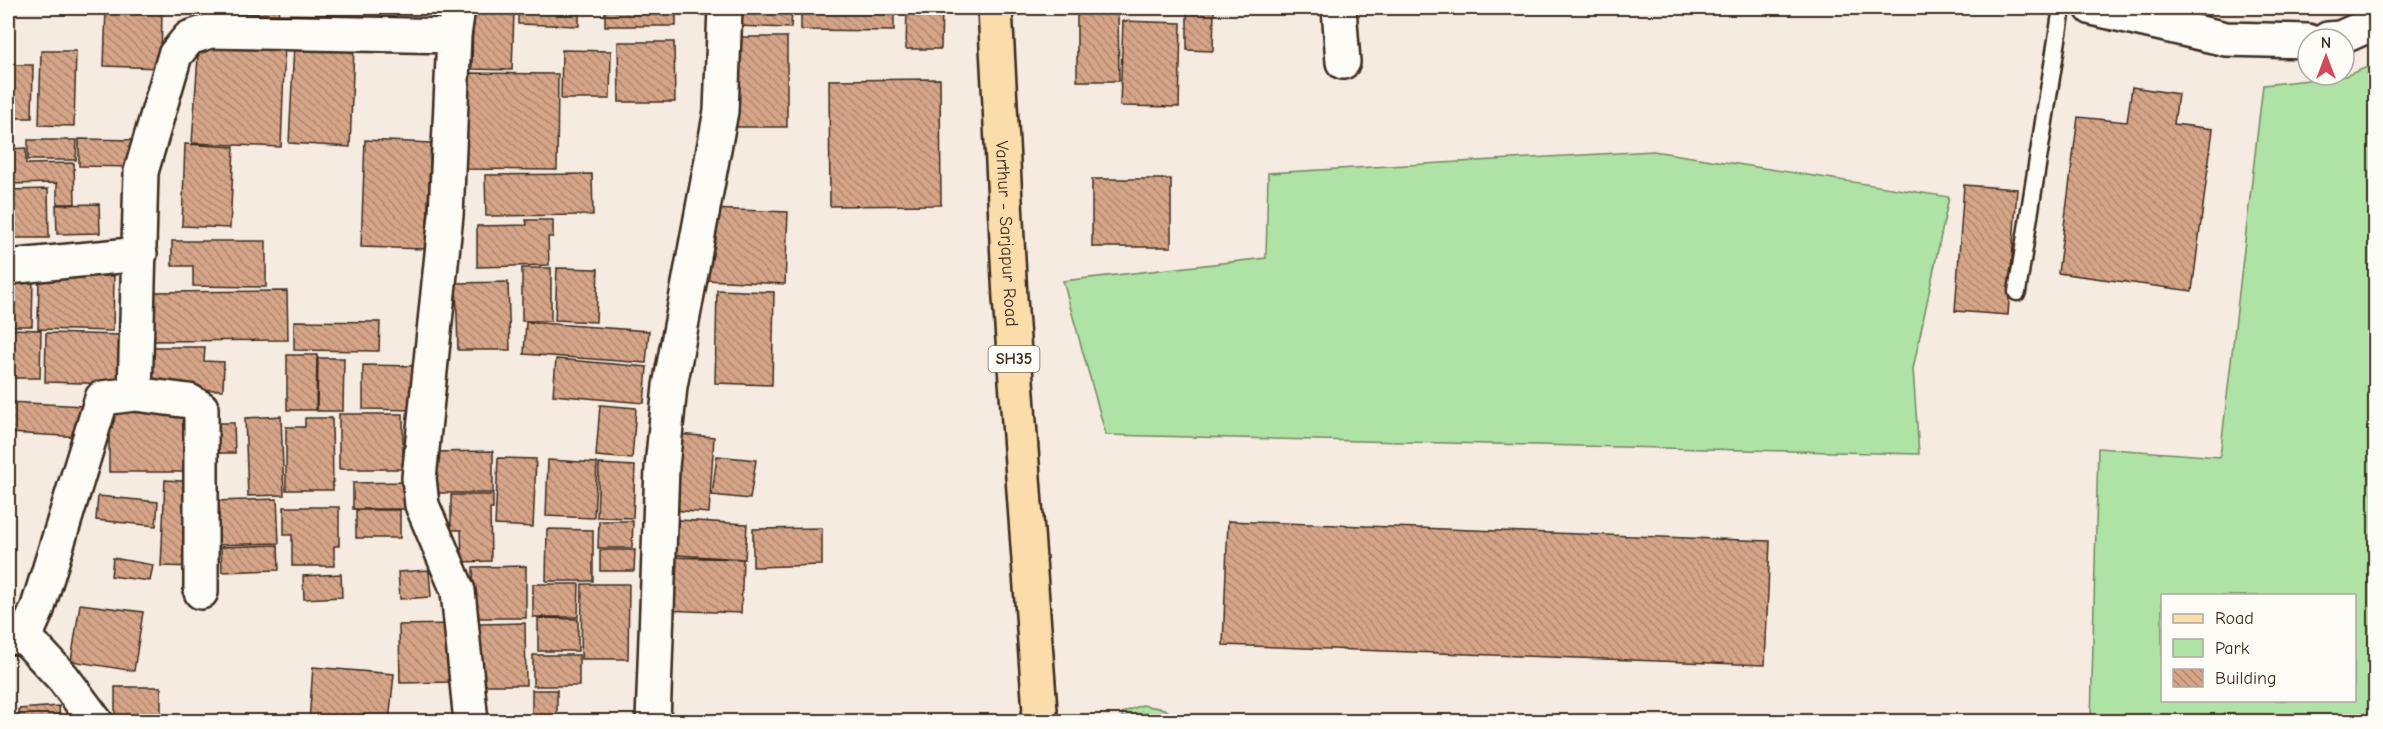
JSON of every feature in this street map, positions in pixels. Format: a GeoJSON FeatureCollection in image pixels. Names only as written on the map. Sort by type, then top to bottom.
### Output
{"type":"FeatureCollection","features":[{"type":"Feature","properties":{"kind":"main road","name":"Varthur - Sarjapur Road"},"geometry":{"type":"LineString","coordinates":[[994,8],[1010,298],[1041,718]]}},
{"type":"Feature","properties":{"kind":"street"},"geometry":{"type":"LineString","coordinates":[[653,722],[662,467],[670,386],[720,111],[725,8]]}},
{"type":"Feature","properties":{"kind":"street"},"geometry":{"type":"LineString","coordinates":[[1339,8],[1343,62]]}},
{"type":"Feature","properties":{"kind":"street"},"geometry":{"type":"LineString","coordinates":[[2099,8],[2226,39],[2296,41]]}},
{"type":"Feature","properties":{"kind":"street"},"geometry":{"type":"LineString","coordinates":[[135,394],[141,172],[175,55],[189,38],[211,19],[456,22],[446,215],[418,478],[422,505],[458,591],[471,722]]}},
{"type":"Feature","properties":{"kind":"street"},"geometry":{"type":"LineString","coordinates":[[2356,31],[2376,22]]}},
{"type":"Feature","properties":{"kind":"street"},"geometry":{"type":"LineString","coordinates":[[8,267],[140,254]]}},
{"type":"Feature","properties":{"kind":"street"},"geometry":{"type":"LineString","coordinates":[[96,722],[64,679],[16,637],[37,610],[102,398],[135,394],[189,401],[201,408],[201,592]]}},
{"type":"Feature","properties":{"kind":"lane"},"geometry":{"type":"LineString","coordinates":[[2017,292],[2062,8]]}},
{"type":"Feature","properties":{"kind":"green space"},"geometry":{"type":"Polygon","coordinates":[[[2375,64],[2375,721],[2091,721],[2098,448],[2220,457],[2263,85],[2296,81],[2296,87],[2356,87],[2356,72],[2375,64]]]}},
{"type":"Feature","properties":{"kind":"green space"},"geometry":{"type":"Polygon","coordinates":[[[1653,151],[1949,197],[1913,369],[1919,454],[1106,435],[1063,281],[1266,258],[1268,173],[1653,151]]]}},
{"type":"Feature","properties":{"kind":"green space"},"geometry":{"type":"Polygon","coordinates":[[[1142,705],[1164,709],[1184,721],[1123,721],[1122,713],[1142,705]]]}},
{"type":"Feature","properties":{"kind":"building"},"geometry":{"type":"Polygon","coordinates":[[[106,8],[162,9],[161,68],[104,66],[106,8]]]}},
{"type":"Feature","properties":{"kind":"building"},"geometry":{"type":"Polygon","coordinates":[[[236,8],[279,8],[278,21],[235,18],[236,8]]]}},
{"type":"Feature","properties":{"kind":"building"},"geometry":{"type":"Polygon","coordinates":[[[518,8],[579,8],[579,26],[518,24],[518,8]]]}},
{"type":"Feature","properties":{"kind":"building"},"geometry":{"type":"Polygon","coordinates":[[[605,8],[676,8],[676,26],[605,26],[605,8]]]}},
{"type":"Feature","properties":{"kind":"building"},"geometry":{"type":"Polygon","coordinates":[[[737,8],[792,8],[791,28],[736,26],[737,8]]]}},
{"type":"Feature","properties":{"kind":"building"},"geometry":{"type":"Polygon","coordinates":[[[801,8],[894,8],[894,31],[801,30],[801,8]]]}},
{"type":"Feature","properties":{"kind":"building"},"geometry":{"type":"Polygon","coordinates":[[[907,8],[942,8],[941,49],[906,49],[907,8]]]}},
{"type":"Feature","properties":{"kind":"building"},"geometry":{"type":"Polygon","coordinates":[[[1077,8],[1118,8],[1119,81],[1077,81],[1077,8]]]}},
{"type":"Feature","properties":{"kind":"building"},"geometry":{"type":"Polygon","coordinates":[[[1187,8],[1214,8],[1213,51],[1187,50],[1187,8]]]}},
{"type":"Feature","properties":{"kind":"building"},"geometry":{"type":"Polygon","coordinates":[[[473,11],[514,12],[512,70],[472,69],[473,11]]]}},
{"type":"Feature","properties":{"kind":"building"},"geometry":{"type":"Polygon","coordinates":[[[1123,21],[1181,23],[1179,107],[1120,106],[1123,21]]]}},
{"type":"Feature","properties":{"kind":"building"},"geometry":{"type":"Polygon","coordinates":[[[728,37],[787,37],[787,127],[728,127],[728,37]]]}},
{"type":"Feature","properties":{"kind":"building"},"geometry":{"type":"Polygon","coordinates":[[[199,42],[285,42],[281,147],[192,143],[199,42]]]}},
{"type":"Feature","properties":{"kind":"building"},"geometry":{"type":"Polygon","coordinates":[[[618,42],[674,42],[675,102],[619,102],[618,42]]]}},
{"type":"Feature","properties":{"kind":"building"},"geometry":{"type":"Polygon","coordinates":[[[294,45],[354,47],[350,147],[289,143],[294,45]]]}},
{"type":"Feature","properties":{"kind":"building"},"geometry":{"type":"Polygon","coordinates":[[[562,50],[611,51],[610,99],[561,99],[562,50]]]}},
{"type":"Feature","properties":{"kind":"building"},"geometry":{"type":"Polygon","coordinates":[[[41,51],[76,51],[74,126],[39,125],[41,51]]]}},
{"type":"Feature","properties":{"kind":"building"},"geometry":{"type":"Polygon","coordinates":[[[8,65],[33,65],[32,118],[8,118],[8,65]]]}},
{"type":"Feature","properties":{"kind":"building"},"geometry":{"type":"Polygon","coordinates":[[[466,73],[558,74],[557,170],[465,169],[466,73]]]}},
{"type":"Feature","properties":{"kind":"building"},"geometry":{"type":"Polygon","coordinates":[[[940,79],[941,205],[830,206],[829,80],[940,79]]]}},
{"type":"Feature","properties":{"kind":"building"},"geometry":{"type":"Polygon","coordinates":[[[2132,87],[2178,94],[2174,124],[2213,129],[2192,291],[2058,273],[2078,117],[2127,122],[2132,87]]]}},
{"type":"Feature","properties":{"kind":"building"},"geometry":{"type":"Polygon","coordinates":[[[79,139],[137,140],[136,167],[79,166],[79,139]]]}},
{"type":"Feature","properties":{"kind":"building"},"geometry":{"type":"Polygon","coordinates":[[[28,140],[77,140],[76,160],[28,160],[28,140]]]}},
{"type":"Feature","properties":{"kind":"building"},"geometry":{"type":"Polygon","coordinates":[[[365,140],[431,143],[426,249],[361,247],[365,140]]]}},
{"type":"Feature","properties":{"kind":"building"},"geometry":{"type":"Polygon","coordinates":[[[185,144],[234,147],[230,228],[182,226],[185,144]]]}},
{"type":"Feature","properties":{"kind":"building"},"geometry":{"type":"Polygon","coordinates":[[[26,148],[26,164],[74,163],[75,204],[57,204],[57,183],[8,184],[8,149],[26,148]]]}},
{"type":"Feature","properties":{"kind":"building"},"geometry":{"type":"Polygon","coordinates":[[[592,174],[593,215],[486,216],[485,175],[592,174]]]}},
{"type":"Feature","properties":{"kind":"building"},"geometry":{"type":"Polygon","coordinates":[[[1092,179],[1171,179],[1171,247],[1092,247],[1092,179]]]}},
{"type":"Feature","properties":{"kind":"building"},"geometry":{"type":"Polygon","coordinates":[[[1964,185],[2017,189],[2008,315],[1955,311],[1964,185]]]}},
{"type":"Feature","properties":{"kind":"building"},"geometry":{"type":"Polygon","coordinates":[[[48,189],[49,238],[8,238],[8,190],[48,189]]]}},
{"type":"Feature","properties":{"kind":"building"},"geometry":{"type":"Polygon","coordinates":[[[99,204],[100,233],[57,234],[56,205],[99,204]]]}},
{"type":"Feature","properties":{"kind":"building"},"geometry":{"type":"Polygon","coordinates":[[[709,209],[788,212],[785,284],[706,280],[709,209]]]}},
{"type":"Feature","properties":{"kind":"building"},"geometry":{"type":"Polygon","coordinates":[[[526,220],[553,220],[553,237],[548,237],[549,265],[477,267],[477,226],[527,225],[526,220]]]}},
{"type":"Feature","properties":{"kind":"building"},"geometry":{"type":"Polygon","coordinates":[[[172,241],[266,241],[266,287],[193,286],[193,266],[172,266],[172,241]]]}},
{"type":"Feature","properties":{"kind":"building"},"geometry":{"type":"Polygon","coordinates":[[[522,268],[551,268],[551,321],[522,321],[522,268]]]}},
{"type":"Feature","properties":{"kind":"building"},"geometry":{"type":"Polygon","coordinates":[[[557,268],[598,269],[596,322],[555,320],[557,268]]]}},
{"type":"Feature","properties":{"kind":"building"},"geometry":{"type":"Polygon","coordinates":[[[39,275],[114,276],[113,331],[38,329],[39,275]]]}},
{"type":"Feature","properties":{"kind":"building"},"geometry":{"type":"Polygon","coordinates":[[[8,279],[33,280],[32,326],[8,326],[8,279]]]}},
{"type":"Feature","properties":{"kind":"building"},"geometry":{"type":"Polygon","coordinates":[[[508,282],[510,350],[458,350],[456,283],[508,282]]]}},
{"type":"Feature","properties":{"kind":"building"},"geometry":{"type":"Polygon","coordinates":[[[717,290],[774,292],[772,385],[715,383],[717,290]]]}},
{"type":"Feature","properties":{"kind":"building"},"geometry":{"type":"Polygon","coordinates":[[[287,291],[288,340],[151,341],[150,292],[287,291]]]}},
{"type":"Feature","properties":{"kind":"building"},"geometry":{"type":"Polygon","coordinates":[[[294,321],[380,322],[379,351],[294,350],[294,321]]]}},
{"type":"Feature","properties":{"kind":"building"},"geometry":{"type":"Polygon","coordinates":[[[526,322],[649,331],[646,363],[524,354],[526,322]]]}},
{"type":"Feature","properties":{"kind":"building"},"geometry":{"type":"Polygon","coordinates":[[[8,329],[41,330],[40,378],[8,378],[8,329]]]}},
{"type":"Feature","properties":{"kind":"building"},"geometry":{"type":"Polygon","coordinates":[[[46,333],[119,335],[118,384],[45,382],[46,333]]]}},
{"type":"Feature","properties":{"kind":"building"},"geometry":{"type":"Polygon","coordinates":[[[150,347],[205,347],[204,361],[224,362],[223,390],[149,389],[150,347]]]}},
{"type":"Feature","properties":{"kind":"building"},"geometry":{"type":"Polygon","coordinates":[[[287,355],[317,355],[316,410],[287,410],[287,355]]]}},
{"type":"Feature","properties":{"kind":"building"},"geometry":{"type":"Polygon","coordinates":[[[318,358],[344,358],[343,411],[317,411],[318,358]]]}},
{"type":"Feature","properties":{"kind":"building"},"geometry":{"type":"Polygon","coordinates":[[[556,359],[647,367],[644,403],[553,395],[556,359]]]}},
{"type":"Feature","properties":{"kind":"building"},"geometry":{"type":"Polygon","coordinates":[[[363,365],[418,366],[417,410],[363,409],[363,365]]]}},
{"type":"Feature","properties":{"kind":"building"},"geometry":{"type":"Polygon","coordinates":[[[8,402],[84,406],[83,437],[8,433],[8,402]]]}},
{"type":"Feature","properties":{"kind":"building"},"geometry":{"type":"Polygon","coordinates":[[[600,405],[636,408],[632,459],[596,456],[600,405]]]}},
{"type":"Feature","properties":{"kind":"building"},"geometry":{"type":"Polygon","coordinates":[[[109,410],[189,410],[189,472],[109,472],[109,410]]]}},
{"type":"Feature","properties":{"kind":"building"},"geometry":{"type":"Polygon","coordinates":[[[339,414],[403,414],[403,469],[339,469],[339,414]]]}},
{"type":"Feature","properties":{"kind":"building"},"geometry":{"type":"Polygon","coordinates":[[[281,416],[284,495],[248,496],[245,418],[281,416]]]}},
{"type":"Feature","properties":{"kind":"building"},"geometry":{"type":"Polygon","coordinates":[[[305,418],[332,418],[333,490],[286,490],[286,427],[305,427],[305,418]]]}},
{"type":"Feature","properties":{"kind":"building"},"geometry":{"type":"Polygon","coordinates":[[[213,423],[234,423],[235,453],[214,453],[213,423]]]}},
{"type":"Feature","properties":{"kind":"building"},"geometry":{"type":"Polygon","coordinates":[[[677,434],[714,437],[709,513],[672,510],[677,434]]]}},
{"type":"Feature","properties":{"kind":"building"},"geometry":{"type":"Polygon","coordinates":[[[493,451],[493,493],[431,493],[431,452],[493,451]]]}},
{"type":"Feature","properties":{"kind":"building"},"geometry":{"type":"Polygon","coordinates":[[[717,456],[756,460],[750,499],[712,495],[717,456]]]}},
{"type":"Feature","properties":{"kind":"building"},"geometry":{"type":"Polygon","coordinates":[[[498,458],[536,459],[533,527],[495,525],[498,458]]]}},
{"type":"Feature","properties":{"kind":"building"},"geometry":{"type":"Polygon","coordinates":[[[548,460],[597,463],[594,518],[546,516],[548,460]]]}},
{"type":"Feature","properties":{"kind":"building"},"geometry":{"type":"Polygon","coordinates":[[[599,464],[635,466],[633,518],[597,517],[599,464]]]}},
{"type":"Feature","properties":{"kind":"building"},"geometry":{"type":"Polygon","coordinates":[[[165,480],[197,482],[197,567],[161,566],[165,480]]]}},
{"type":"Feature","properties":{"kind":"building"},"geometry":{"type":"Polygon","coordinates":[[[407,482],[407,509],[353,509],[353,483],[407,482]]]}},
{"type":"Feature","properties":{"kind":"building"},"geometry":{"type":"Polygon","coordinates":[[[451,495],[493,495],[493,509],[490,509],[491,561],[462,562],[461,530],[451,530],[451,495]]]}},
{"type":"Feature","properties":{"kind":"building"},"geometry":{"type":"Polygon","coordinates":[[[98,496],[158,502],[156,526],[96,520],[98,496]]]}},
{"type":"Feature","properties":{"kind":"building"},"geometry":{"type":"Polygon","coordinates":[[[277,499],[279,543],[216,545],[215,501],[277,499]]]}},
{"type":"Feature","properties":{"kind":"building"},"geometry":{"type":"Polygon","coordinates":[[[284,507],[339,507],[339,546],[334,546],[334,566],[292,566],[292,535],[284,535],[284,507]]]}},
{"type":"Feature","properties":{"kind":"building"},"geometry":{"type":"Polygon","coordinates":[[[356,510],[400,510],[400,538],[356,538],[356,510]]]}},
{"type":"Feature","properties":{"kind":"building"},"geometry":{"type":"Polygon","coordinates":[[[679,520],[747,524],[745,559],[676,555],[679,520]]]}},
{"type":"Feature","properties":{"kind":"building"},"geometry":{"type":"Polygon","coordinates":[[[599,521],[633,521],[632,548],[598,548],[599,521]]]}},
{"type":"Feature","properties":{"kind":"building"},"geometry":{"type":"Polygon","coordinates":[[[1228,521],[1770,541],[1765,665],[1223,645],[1228,521]]]}},
{"type":"Feature","properties":{"kind":"building"},"geometry":{"type":"Polygon","coordinates":[[[822,528],[822,565],[753,567],[753,529],[822,528]]]}},
{"type":"Feature","properties":{"kind":"building"},"geometry":{"type":"Polygon","coordinates":[[[547,529],[593,530],[593,581],[546,581],[547,529]]]}},
{"type":"Feature","properties":{"kind":"building"},"geometry":{"type":"Polygon","coordinates":[[[278,545],[279,570],[222,572],[221,547],[278,545]]]}},
{"type":"Feature","properties":{"kind":"building"},"geometry":{"type":"Polygon","coordinates":[[[600,550],[635,550],[634,571],[600,571],[600,550]]]}},
{"type":"Feature","properties":{"kind":"building"},"geometry":{"type":"Polygon","coordinates":[[[665,557],[743,559],[741,613],[663,610],[665,557]]]}},
{"type":"Feature","properties":{"kind":"building"},"geometry":{"type":"Polygon","coordinates":[[[113,558],[153,565],[150,581],[111,576],[113,558]]]}},
{"type":"Feature","properties":{"kind":"building"},"geometry":{"type":"Polygon","coordinates":[[[526,566],[526,618],[474,618],[473,567],[526,566]]]}},
{"type":"Feature","properties":{"kind":"building"},"geometry":{"type":"Polygon","coordinates":[[[429,570],[431,597],[400,599],[398,572],[429,570]]]}},
{"type":"Feature","properties":{"kind":"building"},"geometry":{"type":"Polygon","coordinates":[[[341,574],[342,597],[304,599],[303,576],[341,574]]]}},
{"type":"Feature","properties":{"kind":"building"},"geometry":{"type":"Polygon","coordinates":[[[533,584],[579,584],[578,617],[533,617],[533,584]]]}},
{"type":"Feature","properties":{"kind":"building"},"geometry":{"type":"Polygon","coordinates":[[[582,584],[629,584],[628,659],[581,659],[582,584]]]}},
{"type":"Feature","properties":{"kind":"building"},"geometry":{"type":"Polygon","coordinates":[[[80,604],[143,612],[134,671],[71,661],[80,604]]]}},
{"type":"Feature","properties":{"kind":"building"},"geometry":{"type":"Polygon","coordinates":[[[538,618],[578,619],[578,651],[538,651],[538,618]]]}},
{"type":"Feature","properties":{"kind":"building"},"geometry":{"type":"Polygon","coordinates":[[[525,623],[526,685],[479,685],[478,624],[525,623]]]}},
{"type":"Feature","properties":{"kind":"building"},"geometry":{"type":"Polygon","coordinates":[[[454,624],[454,682],[400,683],[399,625],[454,624]]]}},
{"type":"Feature","properties":{"kind":"building"},"geometry":{"type":"Polygon","coordinates":[[[533,655],[579,655],[579,686],[533,686],[533,655]]]}},
{"type":"Feature","properties":{"kind":"building"},"geometry":{"type":"Polygon","coordinates":[[[313,667],[394,674],[389,722],[309,722],[313,667]]]}},
{"type":"Feature","properties":{"kind":"building"},"geometry":{"type":"Polygon","coordinates":[[[115,687],[161,687],[161,722],[115,722],[115,687]]]}},
{"type":"Feature","properties":{"kind":"building"},"geometry":{"type":"Polygon","coordinates":[[[532,690],[557,690],[557,722],[532,722],[532,690]]]}},
{"type":"Feature","properties":{"kind":"building"},"geometry":{"type":"Polygon","coordinates":[[[59,706],[60,722],[20,722],[19,709],[59,706]]]}}]}
